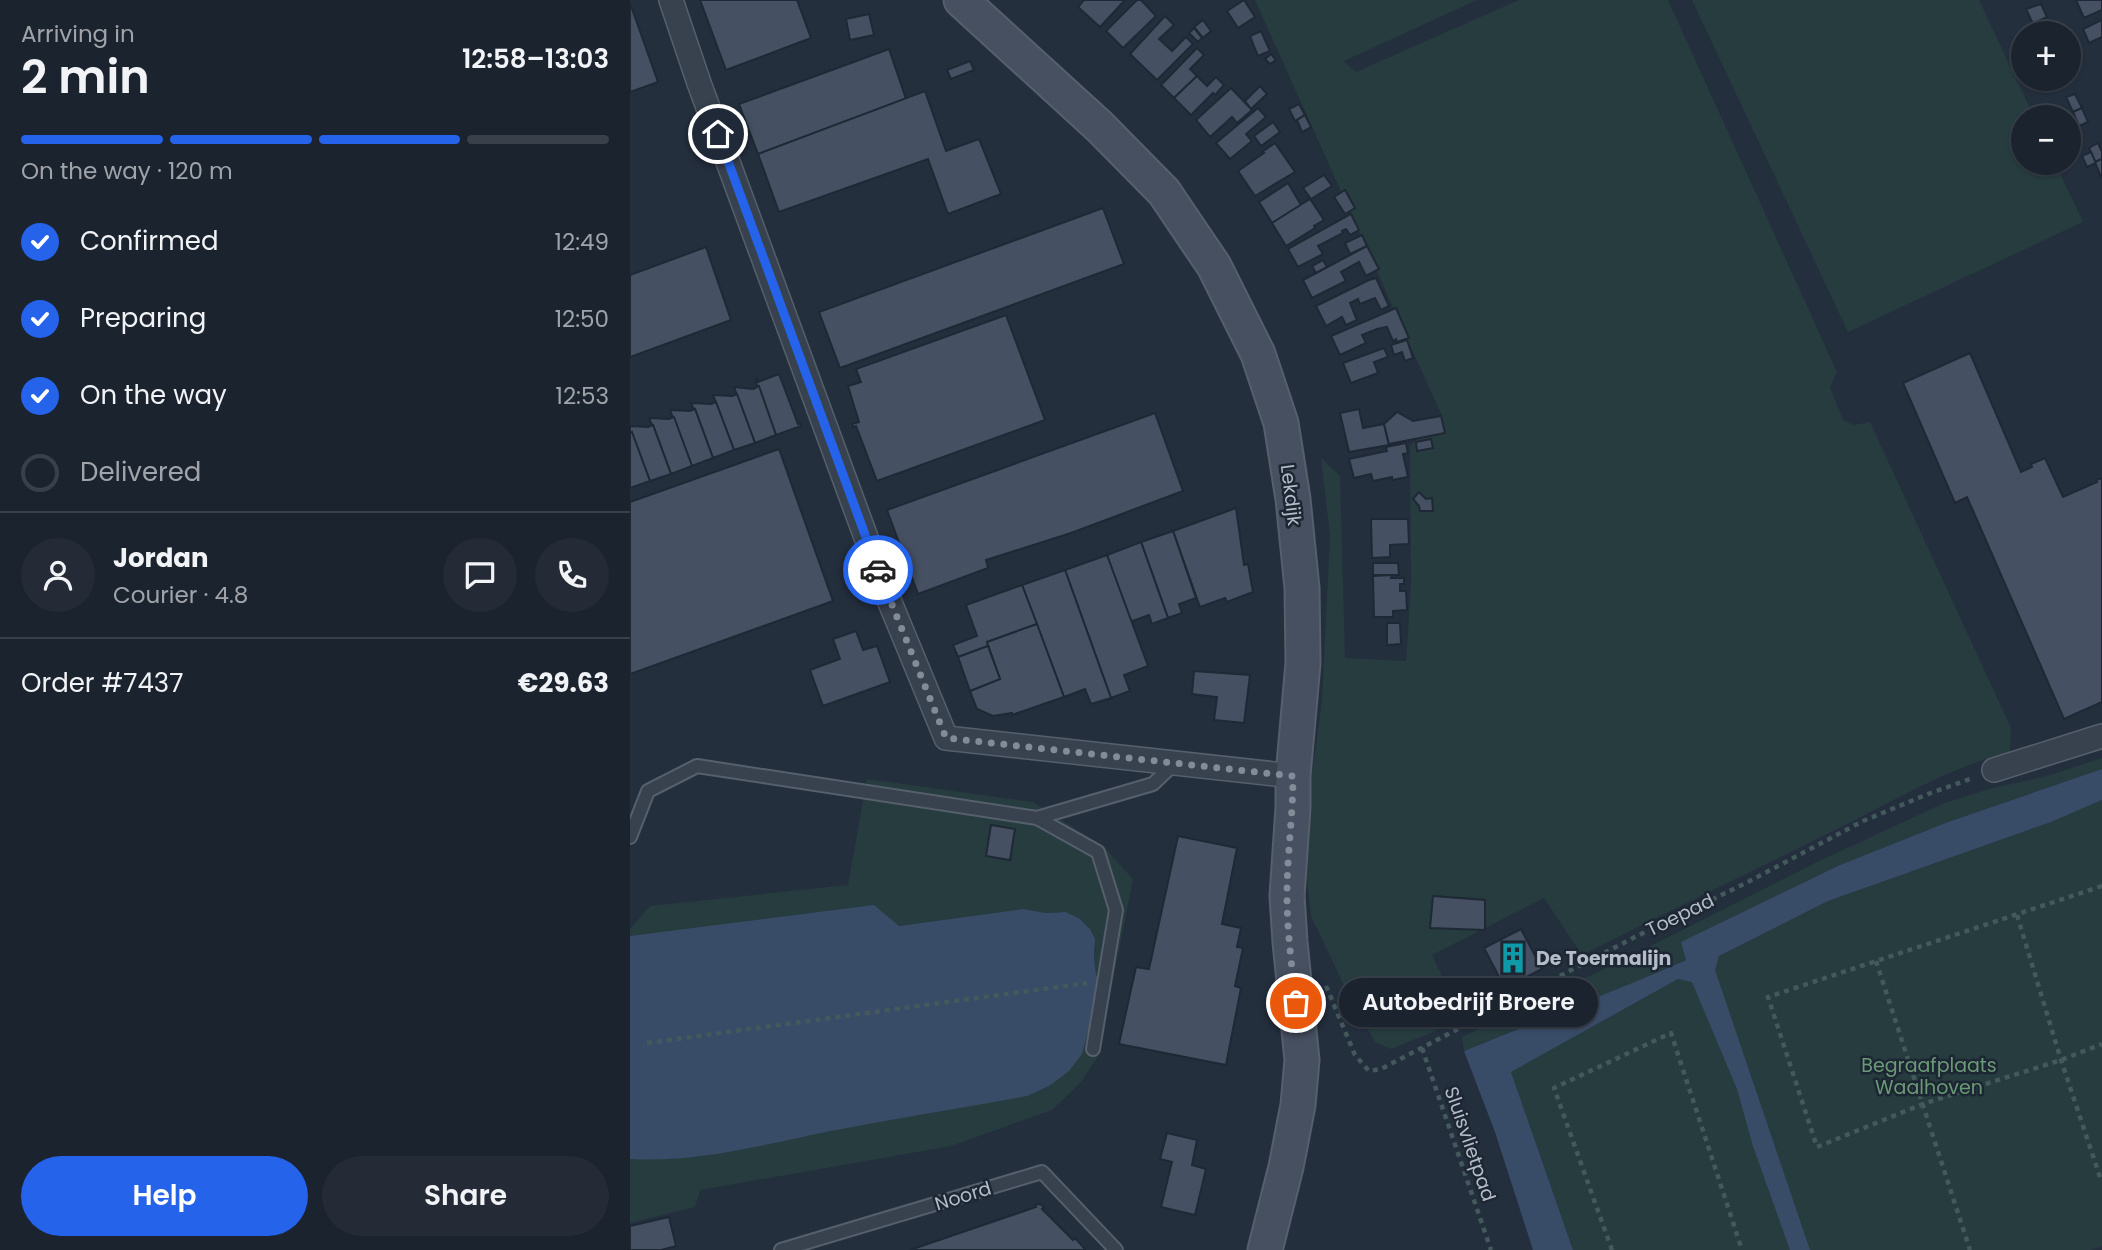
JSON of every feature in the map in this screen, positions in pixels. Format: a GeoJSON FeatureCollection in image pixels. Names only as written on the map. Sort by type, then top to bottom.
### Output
{"type":"FeatureCollection","features":[{"type":"Feature","properties":{"kind":"street"},"geometry":{"type":"LineString","coordinates":[[671,0],[699,83],[885,587],[946,738],[1293,776]]}},
{"type":"Feature","properties":{"kind":"street","name":"Lekdijk"},"geometry":{"type":"LineString","coordinates":[[961,0],[1100,127],[1164,192],[1214,266],[1258,354],[1281,423],[1293,499],[1302,588],[1303,663],[1293,776],[1287,896],[1302,1060],[1298,1105],[1286,1167],[1265,1250]]}},
{"type":"Feature","properties":{"kind":"street"},"geometry":{"type":"LineString","coordinates":[[1994,770],[2102,736]]}},
{"type":"Feature","properties":{"kind":"lane"},"geometry":{"type":"LineString","coordinates":[[1037,818],[1153,784],[1174,764]]}},
{"type":"Feature","properties":{"kind":"lane"},"geometry":{"type":"LineString","coordinates":[[630,837],[648,791],[697,766],[1037,818],[1098,852],[1116,910],[1093,1049]]}},
{"type":"Feature","properties":{"kind":"lane","name":"Noord"},"geometry":{"type":"LineString","coordinates":[[781,1250],[1042,1172],[1116,1250]]}},
{"type":"Feature","properties":{"kind":"path","name":"Toepad"},"geometry":{"type":"LineString","coordinates":[[1323,979],[1355,1055],[1369,1071],[1381,1069],[1863,821],[1994,770]]}},
{"type":"Feature","properties":{"kind":"path"},"geometry":{"type":"LineString","coordinates":[[2102,886],[1768,997],[1817,1147],[1923,1104],[2061,1060],[2102,1044]]}},
{"type":"Feature","properties":{"kind":"path"},"geometry":{"type":"LineString","coordinates":[[2017,915],[2101,1180]]}},
{"type":"Feature","properties":{"kind":"path"},"geometry":{"type":"LineString","coordinates":[[1877,961],[1970,1250]]}},
{"type":"Feature","properties":{"kind":"path"},"geometry":{"type":"LineString","coordinates":[[647,1043],[1105,981]]}},
{"type":"Feature","properties":{"kind":"path"},"geometry":{"type":"LineString","coordinates":[[1612,1250],[1554,1088],[1671,1033],[1742,1250]]}},
{"type":"Feature","properties":{"kind":"path","name":"Sluisvlietpad"},"geometry":{"type":"LineString","coordinates":[[1422,1048],[1491,1250]]}},
{"type":"Feature","properties":{"kind":"green space"},"geometry":{"type":"Polygon","coordinates":[[[1255,0],[1477,0],[1344,61],[1356,72],[1519,0],[1668,0],[1837,372],[1830,387],[1843,420],[1854,425],[1870,422],[2011,728],[2010,752],[1921,786],[1582,955],[1544,898],[1432,955],[1461,1018],[1391,1049],[1375,1042],[1350,998],[1311,916],[1306,872],[1311,781],[1322,701],[1330,536],[1321,458],[1340,476],[1345,658],[1406,661],[1411,584],[1410,446],[1442,416],[1255,0]]]}},
{"type":"Feature","properties":{"kind":"green space"},"geometry":{"type":"Polygon","coordinates":[[[1692,0],[1979,0],[2011,68],[2011,91],[2022,91],[2028,105],[2011,105],[2011,175],[2061,175],[2083,222],[1848,332],[1692,0]]]}},
{"type":"Feature","properties":{"kind":"green space"},"geometry":{"type":"Polygon","coordinates":[[[2102,758],[2102,769],[1948,822],[1840,865],[1682,942],[1687,959],[1464,1051],[1462,1037],[1621,961],[1815,863],[1942,804],[1989,789],[2047,776],[2102,758]]]}},
{"type":"Feature","properties":{"kind":"green space"},"geometry":{"type":"Polygon","coordinates":[[[867,779],[1033,802],[1103,846],[1133,879],[1098,1056],[1081,1082],[1052,1110],[951,1146],[700,1190],[695,1207],[630,1223],[630,1159],[671,1159],[744,1149],[836,1130],[1100,985],[1094,958],[1096,950],[1090,929],[1080,919],[1066,912],[1046,913],[1023,909],[899,926],[690,930],[630,936],[630,929],[650,906],[848,885],[867,779]]]}},
{"type":"Feature","properties":{"kind":"green space","name":"Begraafplaats Waalhoven"},"geometry":{"type":"Polygon","coordinates":[[[2102,800],[2102,1246],[2090,1250],[1573,1250],[1511,1072],[1678,979],[1692,981],[1715,970],[1719,956],[1828,901],[2051,822],[2102,800]]]}},
{"type":"Feature","properties":{"kind":"water"},"geometry":{"type":"Polygon","coordinates":[[[2102,769],[2102,800],[2051,822],[1828,901],[1719,956],[1715,970],[1810,1250],[1790,1250],[1753,1146],[1737,1089],[1692,982],[1678,979],[1511,1072],[1573,1250],[1533,1250],[1495,1132],[1464,1051],[1686,960],[1681,942],[1840,865],[1948,822],[2102,769]]]}},
{"type":"Feature","properties":{"kind":"water"},"geometry":{"type":"Polygon","coordinates":[[[874,905],[899,926],[1023,909],[1046,913],[1066,912],[1080,919],[1095,939],[1094,958],[1100,985],[1082,1054],[1069,1071],[1049,1086],[1027,1096],[706,1155],[630,1159],[630,936],[874,905]]]}},
{"type":"Feature","properties":{"kind":"building"},"geometry":{"type":"Polygon","coordinates":[[[700,0],[797,0],[811,38],[726,70],[700,0]]]}},
{"type":"Feature","properties":{"kind":"building"},"geometry":{"type":"Polygon","coordinates":[[[1084,0],[1125,0],[1100,27],[1078,7],[1084,0]]]}},
{"type":"Feature","properties":{"kind":"building"},"geometry":{"type":"Polygon","coordinates":[[[1137,0],[1141,0],[1156,16],[1123,48],[1106,31],[1137,0]]]}},
{"type":"Feature","properties":{"kind":"building"},"geometry":{"type":"Polygon","coordinates":[[[1244,0],[1255,17],[1238,28],[1227,11],[1244,0]]]}},
{"type":"Feature","properties":{"kind":"building"},"geometry":{"type":"Polygon","coordinates":[[[2076,0],[2102,0],[2102,10],[2084,18],[2076,0]]]}},
{"type":"Feature","properties":{"kind":"building"},"geometry":{"type":"Polygon","coordinates":[[[630,3],[658,82],[630,92],[630,3]]]}},
{"type":"Feature","properties":{"kind":"building"},"geometry":{"type":"Polygon","coordinates":[[[2041,4],[2047,17],[2032,21],[2026,9],[2041,4]]]}},
{"type":"Feature","properties":{"kind":"building"},"geometry":{"type":"Polygon","coordinates":[[[869,14],[874,35],[850,40],[846,19],[869,14]]]}},
{"type":"Feature","properties":{"kind":"building"},"geometry":{"type":"Polygon","coordinates":[[[1165,16],[1174,25],[1159,39],[1172,51],[1186,37],[1193,44],[1157,80],[1130,54],[1165,16]]]}},
{"type":"Feature","properties":{"kind":"building"},"geometry":{"type":"Polygon","coordinates":[[[1203,20],[1211,31],[1203,38],[1194,27],[1203,20]]]}},
{"type":"Feature","properties":{"kind":"building"},"geometry":{"type":"Polygon","coordinates":[[[2102,20],[2102,37],[2089,43],[2083,29],[2102,20]]]}},
{"type":"Feature","properties":{"kind":"building"},"geometry":{"type":"Polygon","coordinates":[[[1194,28],[1202,38],[1198,42],[1189,33],[1194,28]]]}},
{"type":"Feature","properties":{"kind":"building"},"geometry":{"type":"Polygon","coordinates":[[[1261,31],[1270,51],[1258,56],[1250,36],[1261,31]]]}},
{"type":"Feature","properties":{"kind":"building"},"geometry":{"type":"Polygon","coordinates":[[[1197,48],[1204,55],[1190,69],[1197,76],[1174,98],[1161,85],[1197,48]]]}},
{"type":"Feature","properties":{"kind":"building"},"geometry":{"type":"Polygon","coordinates":[[[889,49],[906,99],[758,154],[739,104],[889,49]]]}},
{"type":"Feature","properties":{"kind":"building"},"geometry":{"type":"Polygon","coordinates":[[[1271,54],[1276,60],[1270,64],[1265,59],[1271,54]]]}},
{"type":"Feature","properties":{"kind":"building"},"geometry":{"type":"Polygon","coordinates":[[[970,61],[974,70],[951,79],[947,70],[970,61]]]}},
{"type":"Feature","properties":{"kind":"building"},"geometry":{"type":"Polygon","coordinates":[[[1197,76],[1207,86],[1216,77],[1224,85],[1191,115],[1174,98],[1197,76]]]}},
{"type":"Feature","properties":{"kind":"building"},"geometry":{"type":"Polygon","coordinates":[[[1260,86],[1267,94],[1251,109],[1245,101],[1260,86]]]}},
{"type":"Feature","properties":{"kind":"building"},"geometry":{"type":"Polygon","coordinates":[[[1231,88],[1252,110],[1237,123],[1232,117],[1210,137],[1196,120],[1231,88]]]}},
{"type":"Feature","properties":{"kind":"building"},"geometry":{"type":"Polygon","coordinates":[[[925,91],[946,151],[979,139],[1001,194],[948,214],[928,159],[779,212],[758,154],[925,91]]]}},
{"type":"Feature","properties":{"kind":"building"},"geometry":{"type":"Polygon","coordinates":[[[2075,94],[2080,105],[2070,105],[2066,97],[2075,94]]]}},
{"type":"Feature","properties":{"kind":"building"},"geometry":{"type":"Polygon","coordinates":[[[1299,104],[1305,115],[1295,121],[1289,109],[1299,104]]]}},
{"type":"Feature","properties":{"kind":"building"},"geometry":{"type":"Polygon","coordinates":[[[1258,108],[1266,117],[1246,134],[1252,141],[1230,159],[1216,143],[1258,108]]]}},
{"type":"Feature","properties":{"kind":"building"},"geometry":{"type":"Polygon","coordinates":[[[2081,108],[2088,122],[2081,125],[2081,108]]]}},
{"type":"Feature","properties":{"kind":"building"},"geometry":{"type":"Polygon","coordinates":[[[1305,115],[1311,127],[1302,132],[1297,120],[1305,115]]]}},
{"type":"Feature","properties":{"kind":"building"},"geometry":{"type":"Polygon","coordinates":[[[1273,122],[1280,132],[1261,146],[1254,136],[1273,122]]]}},
{"type":"Feature","properties":{"kind":"building"},"geometry":{"type":"Polygon","coordinates":[[[1275,143],[1295,172],[1255,196],[1238,171],[1275,143]]]}},
{"type":"Feature","properties":{"kind":"building"},"geometry":{"type":"Polygon","coordinates":[[[2098,143],[2102,159],[2095,162],[2089,148],[2098,143]]]}},
{"type":"Feature","properties":{"kind":"building"},"geometry":{"type":"Polygon","coordinates":[[[2091,152],[2096,163],[2087,167],[2082,156],[2091,152]]]}},
{"type":"Feature","properties":{"kind":"building"},"geometry":{"type":"Polygon","coordinates":[[[2102,159],[2102,176],[2101,177],[2095,162],[2102,159]]]}},
{"type":"Feature","properties":{"kind":"building"},"geometry":{"type":"Polygon","coordinates":[[[1324,175],[1332,186],[1311,199],[1303,188],[1324,175]]]}},
{"type":"Feature","properties":{"kind":"building"},"geometry":{"type":"Polygon","coordinates":[[[1288,183],[1301,205],[1272,223],[1259,202],[1288,183]]]}},
{"type":"Feature","properties":{"kind":"building"},"geometry":{"type":"Polygon","coordinates":[[[1345,190],[1355,208],[1345,214],[1334,197],[1345,190]]]}},
{"type":"Feature","properties":{"kind":"building"},"geometry":{"type":"Polygon","coordinates":[[[1310,199],[1324,220],[1286,246],[1272,223],[1310,199]]]}},
{"type":"Feature","properties":{"kind":"building"},"geometry":{"type":"Polygon","coordinates":[[[1103,208],[1124,264],[840,368],[819,312],[1103,208]]]}},
{"type":"Feature","properties":{"kind":"building"},"geometry":{"type":"Polygon","coordinates":[[[1351,214],[1359,230],[1350,235],[1346,229],[1342,231],[1343,233],[1318,246],[1323,254],[1298,267],[1288,249],[1351,214]]]}},
{"type":"Feature","properties":{"kind":"building"},"geometry":{"type":"Polygon","coordinates":[[[1362,235],[1367,246],[1350,254],[1345,243],[1362,235]]]}},
{"type":"Feature","properties":{"kind":"building"},"geometry":{"type":"Polygon","coordinates":[[[1367,246],[1379,269],[1366,276],[1359,262],[1341,272],[1346,281],[1312,298],[1303,280],[1367,246]]]}},
{"type":"Feature","properties":{"kind":"building"},"geometry":{"type":"Polygon","coordinates":[[[706,247],[731,320],[630,357],[630,275],[706,247]]]}},
{"type":"Feature","properties":{"kind":"building"},"geometry":{"type":"Polygon","coordinates":[[[1323,260],[1327,267],[1316,273],[1312,266],[1323,260]]]}},
{"type":"Feature","properties":{"kind":"building"},"geometry":{"type":"Polygon","coordinates":[[[1376,278],[1389,306],[1381,310],[1375,298],[1360,304],[1358,299],[1350,303],[1357,320],[1346,325],[1342,317],[1326,326],[1316,306],[1376,278]]]}},
{"type":"Feature","properties":{"kind":"building"},"geometry":{"type":"Polygon","coordinates":[[[1396,308],[1409,338],[1393,341],[1387,327],[1377,329],[1362,335],[1366,343],[1340,355],[1331,336],[1396,308]]]}},
{"type":"Feature","properties":{"kind":"building"},"geometry":{"type":"Polygon","coordinates":[[[1006,315],[1045,420],[877,481],[856,426],[853,427],[852,424],[859,422],[848,386],[861,382],[856,369],[1006,315]]]}},
{"type":"Feature","properties":{"kind":"building"},"geometry":{"type":"Polygon","coordinates":[[[1407,340],[1413,358],[1405,361],[1402,352],[1394,355],[1391,345],[1407,340]]]}},
{"type":"Feature","properties":{"kind":"building"},"geometry":{"type":"Polygon","coordinates":[[[1384,348],[1388,357],[1374,362],[1378,373],[1351,383],[1343,363],[1384,348]]]}},
{"type":"Feature","properties":{"kind":"building"},"geometry":{"type":"Polygon","coordinates":[[[1970,353],[2021,472],[2045,458],[2063,497],[2102,478],[2102,702],[2064,719],[1967,497],[1955,503],[1903,383],[1970,353]]]}},
{"type":"Feature","properties":{"kind":"building"},"geometry":{"type":"Polygon","coordinates":[[[779,374],[801,426],[776,435],[755,380],[758,382],[779,374]]]}},
{"type":"Feature","properties":{"kind":"building"},"geometry":{"type":"Polygon","coordinates":[[[759,386],[776,435],[755,443],[734,387],[753,389],[759,386]]]}},
{"type":"Feature","properties":{"kind":"building"},"geometry":{"type":"Polygon","coordinates":[[[737,394],[755,443],[734,450],[713,395],[737,394]]]}},
{"type":"Feature","properties":{"kind":"building"},"geometry":{"type":"Polygon","coordinates":[[[716,402],[734,450],[713,458],[691,403],[716,402]]]}},
{"type":"Feature","properties":{"kind":"building"},"geometry":{"type":"Polygon","coordinates":[[[695,409],[713,458],[692,466],[670,410],[695,409]]]}},
{"type":"Feature","properties":{"kind":"building"},"geometry":{"type":"Polygon","coordinates":[[[1359,409],[1363,428],[1384,424],[1389,445],[1349,452],[1340,413],[1359,409]]]}},
{"type":"Feature","properties":{"kind":"building"},"geometry":{"type":"Polygon","coordinates":[[[1397,412],[1413,421],[1441,416],[1445,433],[1389,444],[1384,424],[1397,412]]]}},
{"type":"Feature","properties":{"kind":"building"},"geometry":{"type":"Polygon","coordinates":[[[1155,413],[1183,491],[1071,533],[986,560],[988,568],[918,594],[887,510],[1155,413]]]}},
{"type":"Feature","properties":{"kind":"building"},"geometry":{"type":"Polygon","coordinates":[[[674,417],[692,466],[671,474],[649,418],[674,417]]]}},
{"type":"Feature","properties":{"kind":"building"},"geometry":{"type":"Polygon","coordinates":[[[653,425],[671,474],[650,481],[630,426],[653,425]]]}},
{"type":"Feature","properties":{"kind":"building"},"geometry":{"type":"Polygon","coordinates":[[[632,432],[650,481],[630,488],[630,433],[632,432]]]}},
{"type":"Feature","properties":{"kind":"building"},"geometry":{"type":"Polygon","coordinates":[[[1431,439],[1433,448],[1417,451],[1416,442],[1431,439]]]}},
{"type":"Feature","properties":{"kind":"building"},"geometry":{"type":"Polygon","coordinates":[[[1406,443],[1408,453],[1403,454],[1408,477],[1373,481],[1371,474],[1354,478],[1349,459],[1387,451],[1386,447],[1406,443]]]}},
{"type":"Feature","properties":{"kind":"building"},"geometry":{"type":"Polygon","coordinates":[[[779,449],[833,601],[630,674],[630,502],[779,449]]]}},
{"type":"Feature","properties":{"kind":"building"},"geometry":{"type":"Polygon","coordinates":[[[1419,492],[1426,499],[1432,498],[1433,511],[1420,511],[1413,499],[1419,492]]]}},
{"type":"Feature","properties":{"kind":"building"},"geometry":{"type":"Polygon","coordinates":[[[1236,508],[1244,565],[1248,564],[1253,592],[1227,602],[1225,598],[1200,607],[1173,531],[1236,508]]]}},
{"type":"Feature","properties":{"kind":"building"},"geometry":{"type":"Polygon","coordinates":[[[1371,519],[1408,519],[1409,544],[1390,545],[1390,557],[1372,558],[1371,519]]]}},
{"type":"Feature","properties":{"kind":"building"},"geometry":{"type":"Polygon","coordinates":[[[1173,531],[1196,598],[1179,604],[1182,613],[1168,618],[1141,542],[1173,531]]]}},
{"type":"Feature","properties":{"kind":"building"},"geometry":{"type":"Polygon","coordinates":[[[1141,542],[1168,618],[1152,624],[1149,615],[1130,622],[1107,555],[1141,542]]]}},
{"type":"Feature","properties":{"kind":"building"},"geometry":{"type":"Polygon","coordinates":[[[1107,555],[1148,666],[1124,675],[1130,691],[1111,698],[1065,570],[1107,555]]]}},
{"type":"Feature","properties":{"kind":"building"},"geometry":{"type":"Polygon","coordinates":[[[1373,563],[1398,563],[1399,575],[1373,575],[1373,563]]]}},
{"type":"Feature","properties":{"kind":"building"},"geometry":{"type":"Polygon","coordinates":[[[1065,570],[1111,698],[1091,704],[1085,689],[1064,697],[1022,585],[1065,570]]]}},
{"type":"Feature","properties":{"kind":"building"},"geometry":{"type":"Polygon","coordinates":[[[1392,575],[1391,578],[1404,578],[1400,591],[1406,591],[1407,610],[1393,611],[1393,617],[1374,617],[1373,576],[1392,575]]]}},
{"type":"Feature","properties":{"kind":"building"},"geometry":{"type":"Polygon","coordinates":[[[1022,585],[1037,624],[987,642],[988,646],[958,657],[953,645],[977,636],[966,605],[1022,585]]]}},
{"type":"Feature","properties":{"kind":"building"},"geometry":{"type":"Polygon","coordinates":[[[1387,623],[1400,623],[1401,644],[1387,645],[1387,623]]]}},
{"type":"Feature","properties":{"kind":"building"},"geometry":{"type":"Polygon","coordinates":[[[1037,624],[1064,697],[1012,715],[993,716],[977,709],[970,691],[1000,679],[987,642],[1037,624]]]}},
{"type":"Feature","properties":{"kind":"building"},"geometry":{"type":"Polygon","coordinates":[[[856,631],[863,650],[877,646],[890,682],[823,706],[810,670],[840,659],[833,639],[856,631]]]}},
{"type":"Feature","properties":{"kind":"building"},"geometry":{"type":"Polygon","coordinates":[[[988,646],[1000,679],[970,691],[958,657],[988,646]]]}},
{"type":"Feature","properties":{"kind":"building"},"geometry":{"type":"Polygon","coordinates":[[[1194,671],[1250,675],[1244,723],[1214,720],[1217,697],[1192,694],[1194,671]]]}},
{"type":"Feature","properties":{"kind":"building"},"geometry":{"type":"Polygon","coordinates":[[[991,825],[1015,829],[1010,860],[986,856],[991,825]]]}},
{"type":"Feature","properties":{"kind":"building"},"geometry":{"type":"Polygon","coordinates":[[[1178,836],[1237,848],[1222,924],[1241,928],[1237,947],[1243,948],[1235,986],[1241,988],[1226,1065],[1119,1044],[1136,967],[1149,969],[1178,836]]]}},
{"type":"Feature","properties":{"kind":"building"},"geometry":{"type":"Polygon","coordinates":[[[1433,896],[1485,900],[1485,930],[1430,928],[1433,896]]]}},
{"type":"Feature","properties":{"kind":"building","name":"De Toermalijn"},"geometry":{"type":"Polygon","coordinates":[[[1521,929],[1542,969],[1505,988],[1484,948],[1521,929]]]}},
{"type":"Feature","properties":{"kind":"building"},"geometry":{"type":"Polygon","coordinates":[[[1167,1133],[1197,1140],[1192,1165],[1206,1169],[1195,1215],[1161,1207],[1172,1162],[1160,1159],[1167,1133]]]}},
{"type":"Feature","properties":{"kind":"building"},"geometry":{"type":"Polygon","coordinates":[[[1040,1204],[1073,1240],[1075,1238],[1085,1249],[910,1250],[1036,1207],[1035,1205],[1040,1204]]]}},
{"type":"Feature","properties":{"kind":"building"},"geometry":{"type":"Polygon","coordinates":[[[669,1217],[676,1246],[661,1250],[630,1250],[630,1226],[669,1217]]]}},
{"type":"Feature","properties":{"kind":"way so far"},"geometry":{"type":"LineString","coordinates":[[878,570],[946,738],[1293,776],[1287,896],[1296,1003]]}},
{"type":"Feature","properties":{"kind":"place","name":"De Toermalijn"},"geometry":{"type":"Point","coordinates":[1513,958]}},
{"type":"Feature","properties":{"kind":"place","name":"Autobedrijf Broere"},"geometry":{"type":"Point","coordinates":[1296,1003]}},
{"type":"Feature","properties":{"kind":"route"},"geometry":{"type":"LineString","coordinates":[[718,134],[878,570]]}}]}
